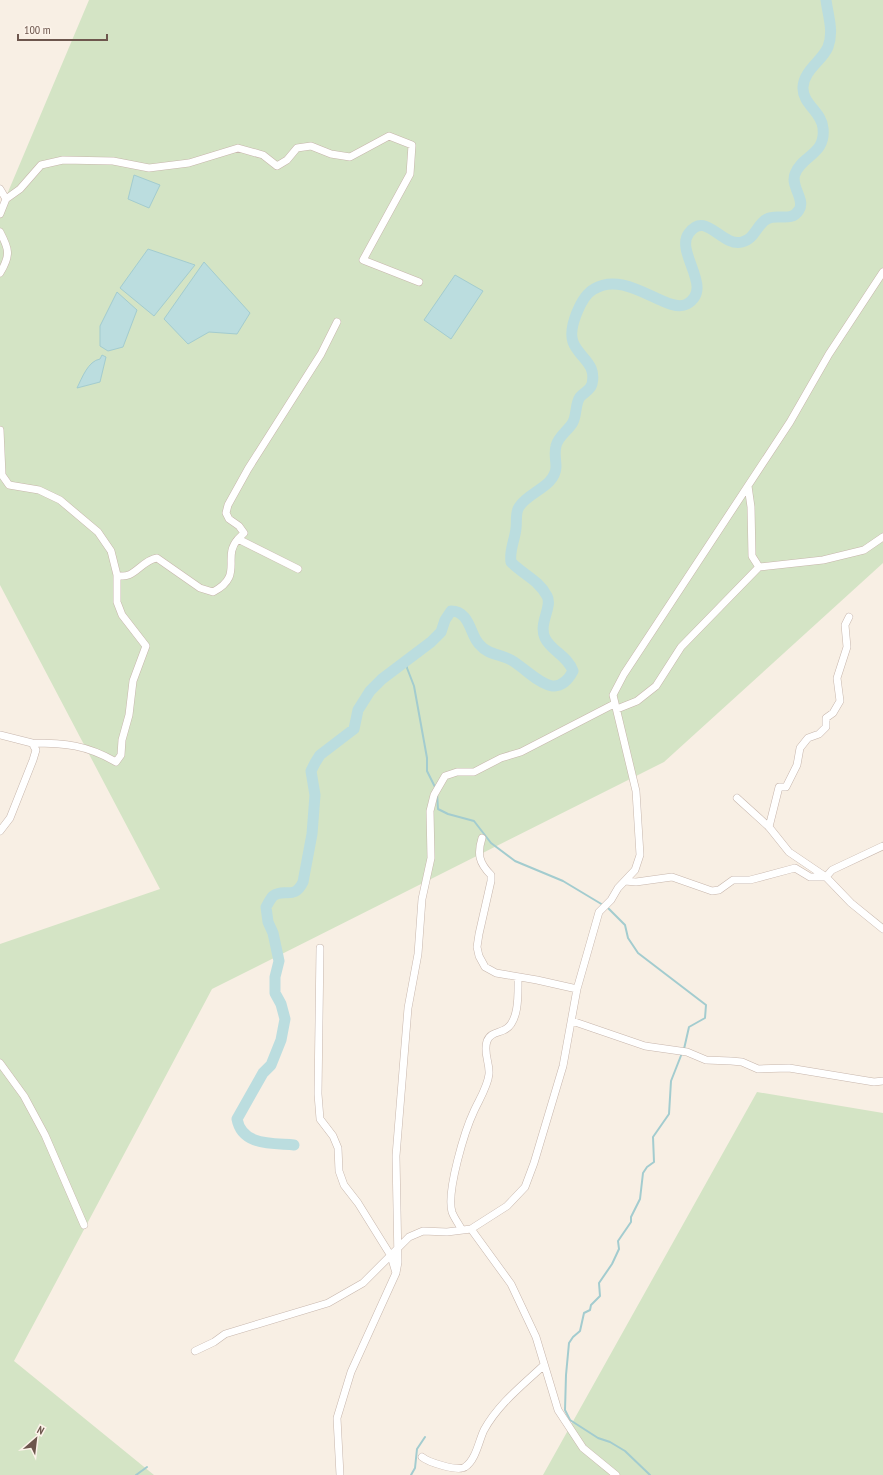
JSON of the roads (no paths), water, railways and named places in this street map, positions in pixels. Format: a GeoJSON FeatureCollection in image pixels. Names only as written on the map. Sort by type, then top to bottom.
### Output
{"type":"FeatureCollection","features":[{"type":"Feature","properties":{"kind":"street"},"geometry":{"type":"LineString","coordinates":[[0,214],[6,199],[20,189],[41,165],[63,160],[113,161],[149,168],[190,163],[238,148],[263,156],[277,166],[287,160],[297,148],[311,146],[331,154],[350,157],[389,136],[412,145],[410,174],[363,260],[419,282]]}},
{"type":"Feature","properties":{"kind":"street"},"geometry":{"type":"LineString","coordinates":[[0,189],[6,199]]}},
{"type":"Feature","properties":{"kind":"street"},"geometry":{"type":"LineString","coordinates":[[0,232],[7,245],[9,254],[0,273]]}},
{"type":"Feature","properties":{"kind":"street"},"geometry":{"type":"LineString","coordinates":[[195,1351],[214,1342],[225,1334],[328,1303],[363,1283],[409,1237],[423,1231],[446,1232],[471,1229],[507,1206],[525,1187],[531,1175],[563,1066],[577,989],[599,912],[611,900],[618,888],[635,870],[640,855],[636,791],[613,695],[624,674],[790,422],[829,354],[883,272]]}},
{"type":"Feature","properties":{"kind":"street"},"geometry":{"type":"LineString","coordinates":[[117,575],[124,577],[131,575],[150,559],[157,558],[200,588],[213,592],[228,581],[231,576],[232,552],[238,540],[244,533],[239,526],[229,519],[226,513],[228,505],[248,469],[321,354],[337,322]]}},
{"type":"Feature","properties":{"kind":"street"},"geometry":{"type":"LineString","coordinates":[[0,430],[2,475],[5,481],[8,485],[39,490],[60,500],[98,532],[111,551],[117,575],[117,596],[122,615],[146,646],[133,681],[129,715],[123,733],[122,749],[119,760],[116,762],[103,754],[66,743],[32,743],[0,735]]}},
{"type":"Feature","properties":{"kind":"street"},"geometry":{"type":"LineString","coordinates":[[748,486],[751,507],[752,556],[759,567]]}},
{"type":"Feature","properties":{"kind":"street"},"geometry":{"type":"LineString","coordinates":[[340,1475],[337,1418],[351,1372],[396,1273],[398,1262],[396,1156],[408,1008],[418,954],[422,899],[431,858],[430,811],[434,795],[445,776],[457,772],[474,772],[501,758],[521,752],[615,707],[637,701],[656,686],[682,647],[759,567],[823,560],[864,550],[883,537]]}},
{"type":"Feature","properties":{"kind":"street"},"geometry":{"type":"LineString","coordinates":[[238,540],[298,568]]}},
{"type":"Feature","properties":{"kind":"street"},"geometry":{"type":"LineString","coordinates":[[769,827],[779,788],[786,787],[791,779],[797,765],[800,748],[808,738],[820,734],[826,727],[826,718],[833,713],[840,701],[837,678],[847,647],[845,625],[849,617]]}},
{"type":"Feature","properties":{"kind":"street"},"geometry":{"type":"LineString","coordinates":[[0,832],[10,818],[33,760],[36,750],[32,743]]}},
{"type":"Feature","properties":{"kind":"street"},"geometry":{"type":"LineString","coordinates":[[737,798],[769,827],[789,852],[826,877],[852,903],[883,929]]}},
{"type":"Feature","properties":{"kind":"street"},"geometry":{"type":"LineString","coordinates":[[482,838],[478,855],[484,869],[491,875],[491,881],[479,934],[478,956],[490,971],[506,976],[518,976],[577,989]]}},
{"type":"Feature","properties":{"kind":"street"},"geometry":{"type":"LineString","coordinates":[[625,881],[631,880],[636,882],[672,877],[712,891],[719,890],[733,880],[750,880],[795,868],[810,877],[826,877],[832,870],[883,846]]}},
{"type":"Feature","properties":{"kind":"street"},"geometry":{"type":"LineString","coordinates":[[320,948],[318,1094],[320,1119],[333,1136],[338,1148],[339,1171],[344,1185],[358,1203],[391,1256],[396,1273]]}},
{"type":"Feature","properties":{"kind":"street"},"geometry":{"type":"LineString","coordinates":[[462,1230],[452,1211],[451,1195],[459,1158],[470,1119],[489,1074],[486,1058],[487,1042],[493,1034],[506,1030],[511,1025],[518,1008],[518,976]]}},
{"type":"Feature","properties":{"kind":"street"},"geometry":{"type":"LineString","coordinates":[[572,1021],[645,1046],[687,1052],[706,1060],[731,1060],[742,1062],[758,1069],[789,1068],[874,1082],[883,1082]]}},
{"type":"Feature","properties":{"kind":"street"},"geometry":{"type":"LineString","coordinates":[[0,1063],[24,1096],[45,1135],[84,1225]]}},
{"type":"Feature","properties":{"kind":"street"},"geometry":{"type":"LineString","coordinates":[[471,1229],[511,1284],[536,1338],[558,1410],[583,1448],[616,1475]]}},
{"type":"Feature","properties":{"kind":"street"},"geometry":{"type":"LineString","coordinates":[[422,1457],[426,1461],[457,1470],[466,1467],[479,1446],[484,1431],[499,1408],[544,1365]]}},
{"type":"Feature","properties":{"kind":"water"},"geometry":{"type":"Polygon","coordinates":[[[134,175],[160,185],[149,208],[128,199],[134,175]]]}},
{"type":"Feature","properties":{"kind":"water"},"geometry":{"type":"Polygon","coordinates":[[[148,249],[195,265],[154,316],[120,288],[148,249]]]}},
{"type":"Feature","properties":{"kind":"water"},"geometry":{"type":"Polygon","coordinates":[[[204,262],[250,313],[237,334],[209,332],[188,344],[164,319],[204,262]]]}},
{"type":"Feature","properties":{"kind":"water"},"geometry":{"type":"Polygon","coordinates":[[[455,275],[483,291],[451,339],[424,320],[455,275]]]}},
{"type":"Feature","properties":{"kind":"water"},"geometry":{"type":"Polygon","coordinates":[[[117,292],[137,310],[123,347],[108,351],[100,346],[100,326],[117,292]]]}},
{"type":"Feature","properties":{"kind":"water"},"geometry":{"type":"Polygon","coordinates":[[[102,355],[106,357],[100,382],[77,388],[89,366],[96,360],[100,359],[102,355]]]}},
{"type":"Feature","properties":{"kind":"waterway"},"geometry":{"type":"LineString","coordinates":[[294,1145],[268,1143],[251,1139],[240,1128],[237,1119],[263,1073],[271,1065],[281,1040],[285,1019],[281,1004],[275,993],[275,977],[279,961],[273,933],[268,922],[266,907],[273,896],[281,893],[296,891],[300,888],[303,882],[312,834],[315,795],[311,771],[320,755],[354,729],[358,710],[370,691],[382,679],[431,642],[441,632],[445,620],[451,611],[457,612],[466,619],[476,640],[483,648],[511,660],[543,683],[551,686],[559,685],[566,681],[573,671],[567,661],[545,638],[543,627],[548,600],[544,590],[511,562],[511,549],[518,509],[528,497],[551,480],[556,467],[555,451],[557,442],[573,422],[577,403],[580,397],[592,384],[593,377],[590,366],[576,348],[572,336],[574,321],[580,305],[594,289],[607,284],[620,284],[679,306],[687,304],[695,297],[697,289],[696,280],[686,250],[686,241],[689,233],[695,227],[702,225],[734,242],[742,242],[750,238],[767,219],[771,217],[788,217],[796,214],[801,206],[801,202],[794,183],[795,174],[798,168],[821,144],[823,137],[822,122],[806,98],[803,87],[806,76],[822,57],[830,41],[831,29],[826,0]]}},
{"type":"Feature","properties":{"kind":"waterway"},"geometry":{"type":"LineString","coordinates":[[407,660],[407,668],[414,686],[427,758],[427,771],[436,789]]}},
{"type":"Feature","properties":{"kind":"waterway"},"geometry":{"type":"LineString","coordinates":[[437,793],[438,809],[448,814],[474,821],[491,843],[515,861],[563,881],[603,905]]}},
{"type":"Feature","properties":{"kind":"waterway"},"geometry":{"type":"LineString","coordinates":[[607,907],[625,925],[628,938],[638,953],[706,1005],[705,1018],[689,1027],[684,1049]]}},
{"type":"Feature","properties":{"kind":"waterway"},"geometry":{"type":"LineString","coordinates":[[650,1475],[625,1451],[610,1442],[598,1438],[570,1420],[565,1410],[566,1375],[569,1343],[580,1331],[584,1313],[590,1310],[591,1305],[600,1296],[599,1283],[612,1264],[619,1249],[618,1241],[631,1222],[631,1217],[640,1199],[643,1173],[647,1167],[654,1162],[653,1137],[669,1114],[671,1081],[682,1053]]}},
{"type":"Feature","properties":{"kind":"waterway"},"geometry":{"type":"LineString","coordinates":[[411,1475],[415,1468],[417,1449],[425,1437]]}},
{"type":"Feature","properties":{"kind":"waterway"},"geometry":{"type":"LineString","coordinates":[[136,1475],[147,1467]]}}]}
